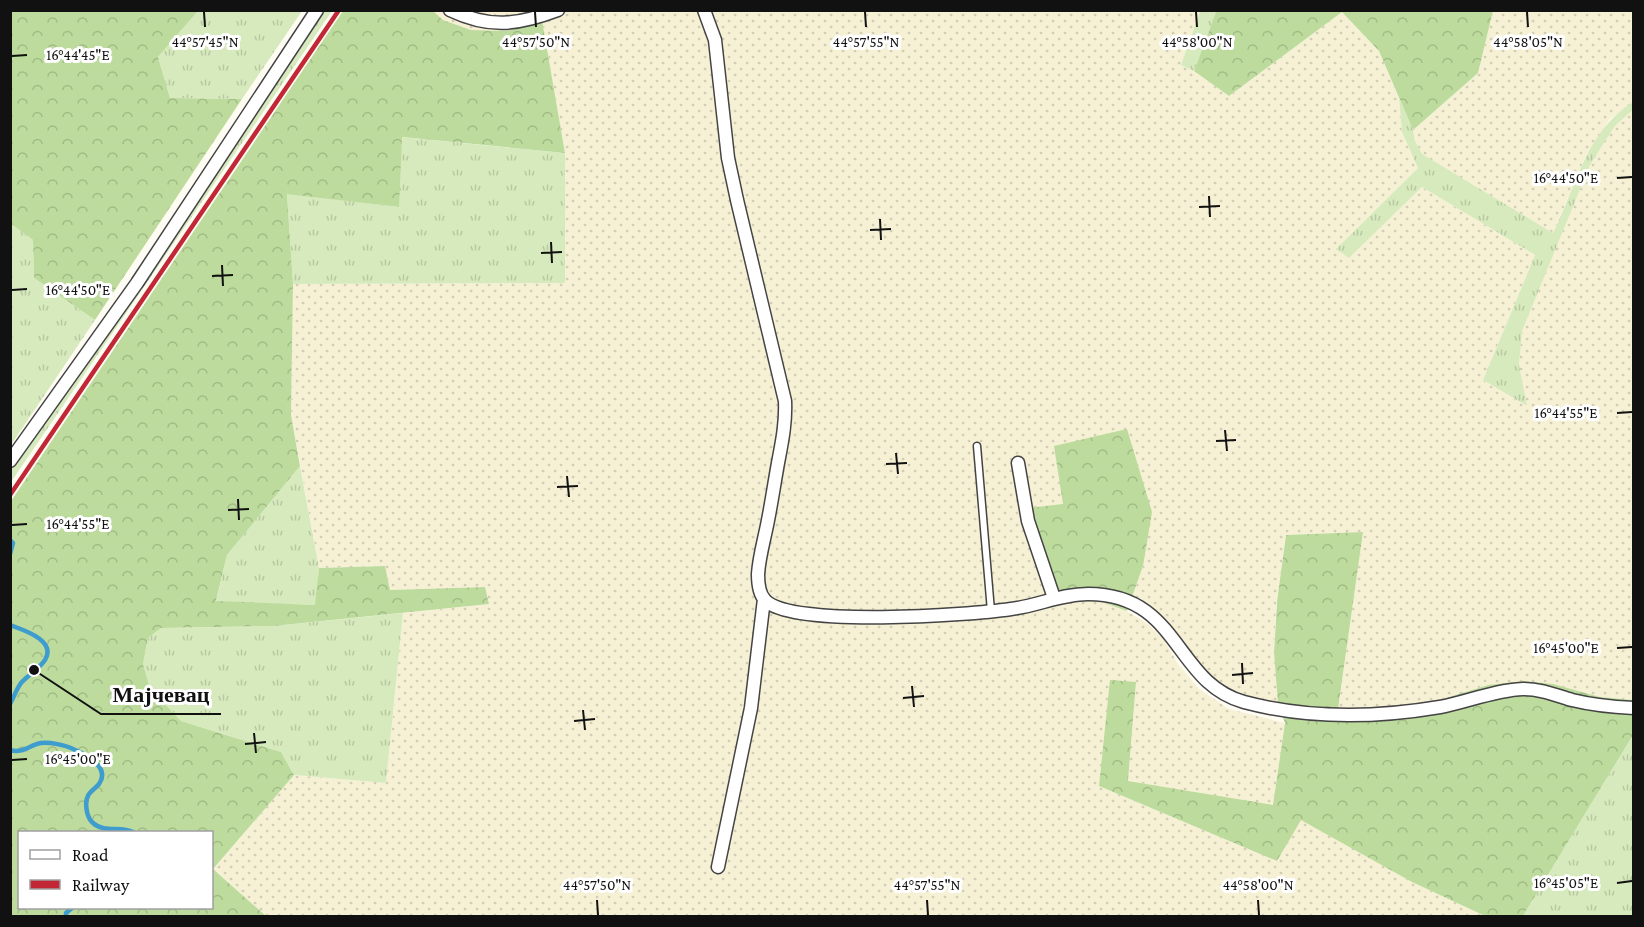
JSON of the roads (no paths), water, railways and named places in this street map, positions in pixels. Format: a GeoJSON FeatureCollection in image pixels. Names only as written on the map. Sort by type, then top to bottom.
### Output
{"type":"FeatureCollection","features":[{"type":"Feature","properties":{"kind":"street"},"geometry":{"type":"LineString","coordinates":[[10,461],[137,283],[317,10]]}},
{"type":"Feature","properties":{"kind":"street"},"geometry":{"type":"LineString","coordinates":[[450,10],[463,16],[496,24],[534,20],[558,10]]}},
{"type":"Feature","properties":{"kind":"street"},"geometry":{"type":"LineString","coordinates":[[704,10],[715,40],[728,158],[785,402],[784,434],[759,561],[759,586],[764,599],[751,708],[718,867]]}},
{"type":"Feature","properties":{"kind":"street"},"geometry":{"type":"LineString","coordinates":[[1018,464],[1026,512],[1054,598]]}},
{"type":"Feature","properties":{"kind":"street"},"geometry":{"type":"LineString","coordinates":[[764,599],[782,609],[808,615],[906,616],[1014,609],[1054,598],[1088,594],[1103,596],[1143,608],[1173,637],[1209,684],[1239,700],[1274,710],[1306,714],[1352,715],[1400,712],[1440,707],[1521,689],[1544,690],[1599,705],[1634,708]]}},
{"type":"Feature","properties":{"kind":"lane"},"geometry":{"type":"LineString","coordinates":[[977,446],[991,611]]}},
{"type":"Feature","properties":{"kind":"waterway"},"geometry":{"type":"LineString","coordinates":[[10,540],[13,543],[10,554]]}},
{"type":"Feature","properties":{"kind":"waterway"},"geometry":{"type":"LineString","coordinates":[[10,625],[43,641],[47,653],[43,663],[21,683],[10,704]]}},
{"type":"Feature","properties":{"kind":"waterway"},"geometry":{"type":"LineString","coordinates":[[10,750],[19,751],[37,744],[49,743],[70,748],[90,758],[99,767],[102,778],[87,797],[86,809],[89,817],[93,823],[102,828],[130,831]]}},
{"type":"Feature","properties":{"kind":"waterway"},"geometry":{"type":"LineString","coordinates":[[66,916],[71,909]]}},
{"type":"Feature","properties":{"kind":"railway"},"geometry":{"type":"LineString","coordinates":[[10,495],[339,10]]}},
{"type":"Feature","properties":{"kind":"place","name":"Мајчевац"},"geometry":{"type":"Point","coordinates":[34,670]}}]}
